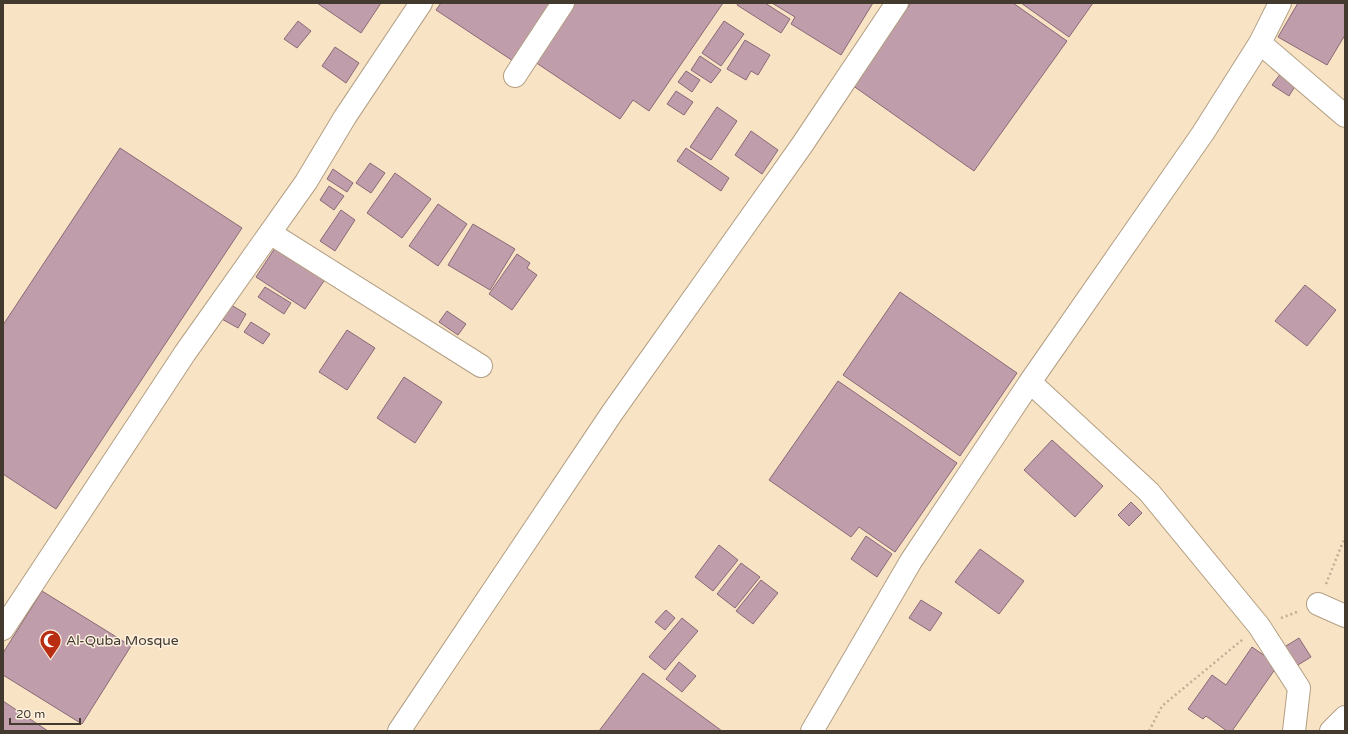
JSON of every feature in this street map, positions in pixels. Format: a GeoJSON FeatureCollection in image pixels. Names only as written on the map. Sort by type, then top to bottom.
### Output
{"type":"FeatureCollection","features":[{"type":"Feature","properties":{"kind":"street"},"geometry":{"type":"LineString","coordinates":[[3,629],[185,353],[306,182],[345,117],[421,3]]}},
{"type":"Feature","properties":{"kind":"street"},"geometry":{"type":"LineString","coordinates":[[515,76],[563,3]]}},
{"type":"Feature","properties":{"kind":"street"},"geometry":{"type":"LineString","coordinates":[[399,731],[612,413],[802,145],[897,3]]}},
{"type":"Feature","properties":{"kind":"street"},"geometry":{"type":"LineString","coordinates":[[812,731],[911,561],[1030,382],[1203,133],[1260,42],[1280,3]]}},
{"type":"Feature","properties":{"kind":"street"},"geometry":{"type":"LineString","coordinates":[[1260,42],[1345,116]]}},
{"type":"Feature","properties":{"kind":"street"},"geometry":{"type":"LineString","coordinates":[[270,233],[482,366]]}},
{"type":"Feature","properties":{"kind":"street"},"geometry":{"type":"LineString","coordinates":[[1030,382],[1149,492],[1259,626],[1299,688],[1294,731]]}},
{"type":"Feature","properties":{"kind":"street"},"geometry":{"type":"LineString","coordinates":[[1318,604],[1345,616]]}},
{"type":"Feature","properties":{"kind":"street"},"geometry":{"type":"LineString","coordinates":[[1331,731],[1345,718]]}},
{"type":"Feature","properties":{"kind":"building"},"geometry":{"type":"Polygon","coordinates":[[[317,3],[381,3],[361,33],[317,3]]]}},
{"type":"Feature","properties":{"kind":"building"},"geometry":{"type":"Polygon","coordinates":[[[441,3],[552,3],[513,61],[436,10],[441,3]]]}},
{"type":"Feature","properties":{"kind":"building"},"geometry":{"type":"Polygon","coordinates":[[[575,3],[723,3],[649,111],[633,100],[620,119],[535,62],[575,3]]]}},
{"type":"Feature","properties":{"kind":"building"},"geometry":{"type":"Polygon","coordinates":[[[738,3],[765,3],[790,19],[781,33],[737,5],[738,3]]]}},
{"type":"Feature","properties":{"kind":"building"},"geometry":{"type":"Polygon","coordinates":[[[772,3],[873,3],[841,55],[791,24],[795,17],[772,3]]]}},
{"type":"Feature","properties":{"kind":"building"},"geometry":{"type":"Polygon","coordinates":[[[911,3],[1013,3],[1067,41],[974,171],[852,85],[911,3]]]}},
{"type":"Feature","properties":{"kind":"building"},"geometry":{"type":"Polygon","coordinates":[[[1021,3],[1093,3],[1069,37],[1021,3]]]}},
{"type":"Feature","properties":{"kind":"building"},"geometry":{"type":"Polygon","coordinates":[[[1298,3],[1345,3],[1345,35],[1327,65],[1278,37],[1298,3]]]}},
{"type":"Feature","properties":{"kind":"building"},"geometry":{"type":"Polygon","coordinates":[[[298,21],[311,31],[297,48],[284,39],[298,21]]]}},
{"type":"Feature","properties":{"kind":"building"},"geometry":{"type":"Polygon","coordinates":[[[724,21],[744,34],[721,66],[702,53],[724,21]]]}},
{"type":"Feature","properties":{"kind":"building"},"geometry":{"type":"Polygon","coordinates":[[[745,40],[770,55],[758,75],[751,71],[746,80],[727,69],[745,40]]]}},
{"type":"Feature","properties":{"kind":"building"},"geometry":{"type":"Polygon","coordinates":[[[335,47],[359,63],[346,83],[322,66],[335,47]]]}},
{"type":"Feature","properties":{"kind":"building"},"geometry":{"type":"Polygon","coordinates":[[[700,56],[721,70],[711,83],[691,70],[700,56]]]}},
{"type":"Feature","properties":{"kind":"building"},"geometry":{"type":"Polygon","coordinates":[[[686,71],[700,80],[692,92],[678,82],[686,71]]]}},
{"type":"Feature","properties":{"kind":"building"},"geometry":{"type":"Polygon","coordinates":[[[1281,73],[1297,83],[1289,96],[1272,85],[1281,73]]]}},
{"type":"Feature","properties":{"kind":"building"},"geometry":{"type":"Polygon","coordinates":[[[676,91],[693,102],[684,115],[667,104],[676,91]]]}},
{"type":"Feature","properties":{"kind":"building"},"geometry":{"type":"Polygon","coordinates":[[[717,107],[737,121],[711,160],[690,147],[717,107]]]}},
{"type":"Feature","properties":{"kind":"building"},"geometry":{"type":"Polygon","coordinates":[[[751,131],[778,150],[762,174],[735,155],[751,131]]]}},
{"type":"Feature","properties":{"kind":"building"},"geometry":{"type":"Polygon","coordinates":[[[120,148],[242,228],[56,509],[3,474],[3,325],[120,148]]]}},
{"type":"Feature","properties":{"kind":"building"},"geometry":{"type":"Polygon","coordinates":[[[686,148],[729,178],[721,191],[677,161],[686,148]]]}},
{"type":"Feature","properties":{"kind":"building"},"geometry":{"type":"Polygon","coordinates":[[[370,163],[385,173],[371,193],[356,183],[370,163]]]}},
{"type":"Feature","properties":{"kind":"building"},"geometry":{"type":"Polygon","coordinates":[[[333,169],[353,183],[347,192],[327,179],[333,169]]]}},
{"type":"Feature","properties":{"kind":"building"},"geometry":{"type":"Polygon","coordinates":[[[395,173],[431,199],[402,238],[367,213],[395,173]]]}},
{"type":"Feature","properties":{"kind":"building"},"geometry":{"type":"Polygon","coordinates":[[[329,186],[344,196],[334,210],[320,200],[329,186]]]}},
{"type":"Feature","properties":{"kind":"building"},"geometry":{"type":"Polygon","coordinates":[[[438,204],[467,224],[438,266],[409,246],[438,204]]]}},
{"type":"Feature","properties":{"kind":"building"},"geometry":{"type":"Polygon","coordinates":[[[341,210],[355,220],[335,251],[320,241],[341,210]]]}},
{"type":"Feature","properties":{"kind":"building"},"geometry":{"type":"Polygon","coordinates":[[[473,224],[515,249],[490,290],[448,265],[473,224]]]}},
{"type":"Feature","properties":{"kind":"building"},"geometry":{"type":"Polygon","coordinates":[[[279,242],[328,275],[305,309],[256,277],[279,242]]]}},
{"type":"Feature","properties":{"kind":"building"},"geometry":{"type":"Polygon","coordinates":[[[517,254],[530,263],[527,268],[537,275],[512,310],[489,294],[517,254]]]}},
{"type":"Feature","properties":{"kind":"building"},"geometry":{"type":"Polygon","coordinates":[[[1305,285],[1336,310],[1307,346],[1275,321],[1305,285]]]}},
{"type":"Feature","properties":{"kind":"building"},"geometry":{"type":"Polygon","coordinates":[[[265,287],[291,303],[284,314],[258,297],[265,287]]]}},
{"type":"Feature","properties":{"kind":"building"},"geometry":{"type":"Polygon","coordinates":[[[900,292],[1017,373],[960,456],[843,375],[900,292]]]}},
{"type":"Feature","properties":{"kind":"building"},"geometry":{"type":"Polygon","coordinates":[[[228,303],[246,314],[238,328],[220,318],[228,303]]]}},
{"type":"Feature","properties":{"kind":"building"},"geometry":{"type":"Polygon","coordinates":[[[447,311],[466,324],[458,335],[439,322],[447,311]]]}},
{"type":"Feature","properties":{"kind":"building"},"geometry":{"type":"Polygon","coordinates":[[[251,322],[270,334],[263,344],[244,332],[251,322]]]}},
{"type":"Feature","properties":{"kind":"building"},"geometry":{"type":"Polygon","coordinates":[[[347,330],[375,348],[347,390],[319,372],[347,330]]]}},
{"type":"Feature","properties":{"kind":"building"},"geometry":{"type":"Polygon","coordinates":[[[404,377],[442,402],[415,443],[377,418],[404,377]]]}},
{"type":"Feature","properties":{"kind":"building"},"geometry":{"type":"Polygon","coordinates":[[[838,381],[957,463],[895,552],[859,527],[851,537],[769,480],[838,381]]]}},
{"type":"Feature","properties":{"kind":"building"},"geometry":{"type":"Polygon","coordinates":[[[1052,440],[1103,486],[1075,517],[1024,470],[1052,440]]]}},
{"type":"Feature","properties":{"kind":"building"},"geometry":{"type":"Polygon","coordinates":[[[1131,502],[1142,513],[1129,526],[1118,515],[1131,502]]]}},
{"type":"Feature","properties":{"kind":"building"},"geometry":{"type":"Polygon","coordinates":[[[866,536],[892,554],[877,577],[851,559],[866,536]]]}},
{"type":"Feature","properties":{"kind":"building"},"geometry":{"type":"Polygon","coordinates":[[[719,545],[738,560],[713,591],[695,577],[719,545]]]}},
{"type":"Feature","properties":{"kind":"building"},"geometry":{"type":"Polygon","coordinates":[[[980,549],[1024,581],[999,614],[955,582],[980,549]]]}},
{"type":"Feature","properties":{"kind":"building"},"geometry":{"type":"Polygon","coordinates":[[[741,563],[760,577],[735,608],[717,594],[741,563]]]}},
{"type":"Feature","properties":{"kind":"building"},"geometry":{"type":"Polygon","coordinates":[[[761,580],[778,593],[753,624],[736,611],[761,580]]]}},
{"type":"Feature","properties":{"kind":"building"},"geometry":{"type":"Polygon","coordinates":[[[42,591],[131,646],[82,724],[3,675],[3,653],[42,591]]]}},
{"type":"Feature","properties":{"kind":"building"},"geometry":{"type":"Polygon","coordinates":[[[921,600],[942,613],[930,631],[909,618],[921,600]]]}},
{"type":"Feature","properties":{"kind":"building"},"geometry":{"type":"Polygon","coordinates":[[[666,610],[675,618],[665,630],[655,622],[666,610]]]}},
{"type":"Feature","properties":{"kind":"building"},"geometry":{"type":"Polygon","coordinates":[[[682,618],[698,631],[665,670],[649,657],[682,618]]]}},
{"type":"Feature","properties":{"kind":"building"},"geometry":{"type":"Polygon","coordinates":[[[1299,638],[1311,657],[1293,668],[1281,649],[1299,638]]]}},
{"type":"Feature","properties":{"kind":"building"},"geometry":{"type":"Polygon","coordinates":[[[1252,647],[1278,665],[1232,731],[1227,731],[1206,716],[1203,719],[1188,709],[1212,675],[1226,685],[1252,647]]]}},
{"type":"Feature","properties":{"kind":"building"},"geometry":{"type":"Polygon","coordinates":[[[679,662],[696,676],[682,692],[666,679],[679,662]]]}},
{"type":"Feature","properties":{"kind":"building"},"geometry":{"type":"Polygon","coordinates":[[[643,673],[722,731],[599,731],[643,673]]]}},
{"type":"Feature","properties":{"kind":"building"},"geometry":{"type":"Polygon","coordinates":[[[3,701],[48,731],[3,731],[3,701]]]}},
{"type":"Feature","properties":{"kind":"place","name":"Al-Quba Mosque"},"geometry":{"type":"Point","coordinates":[51,660]}}]}
